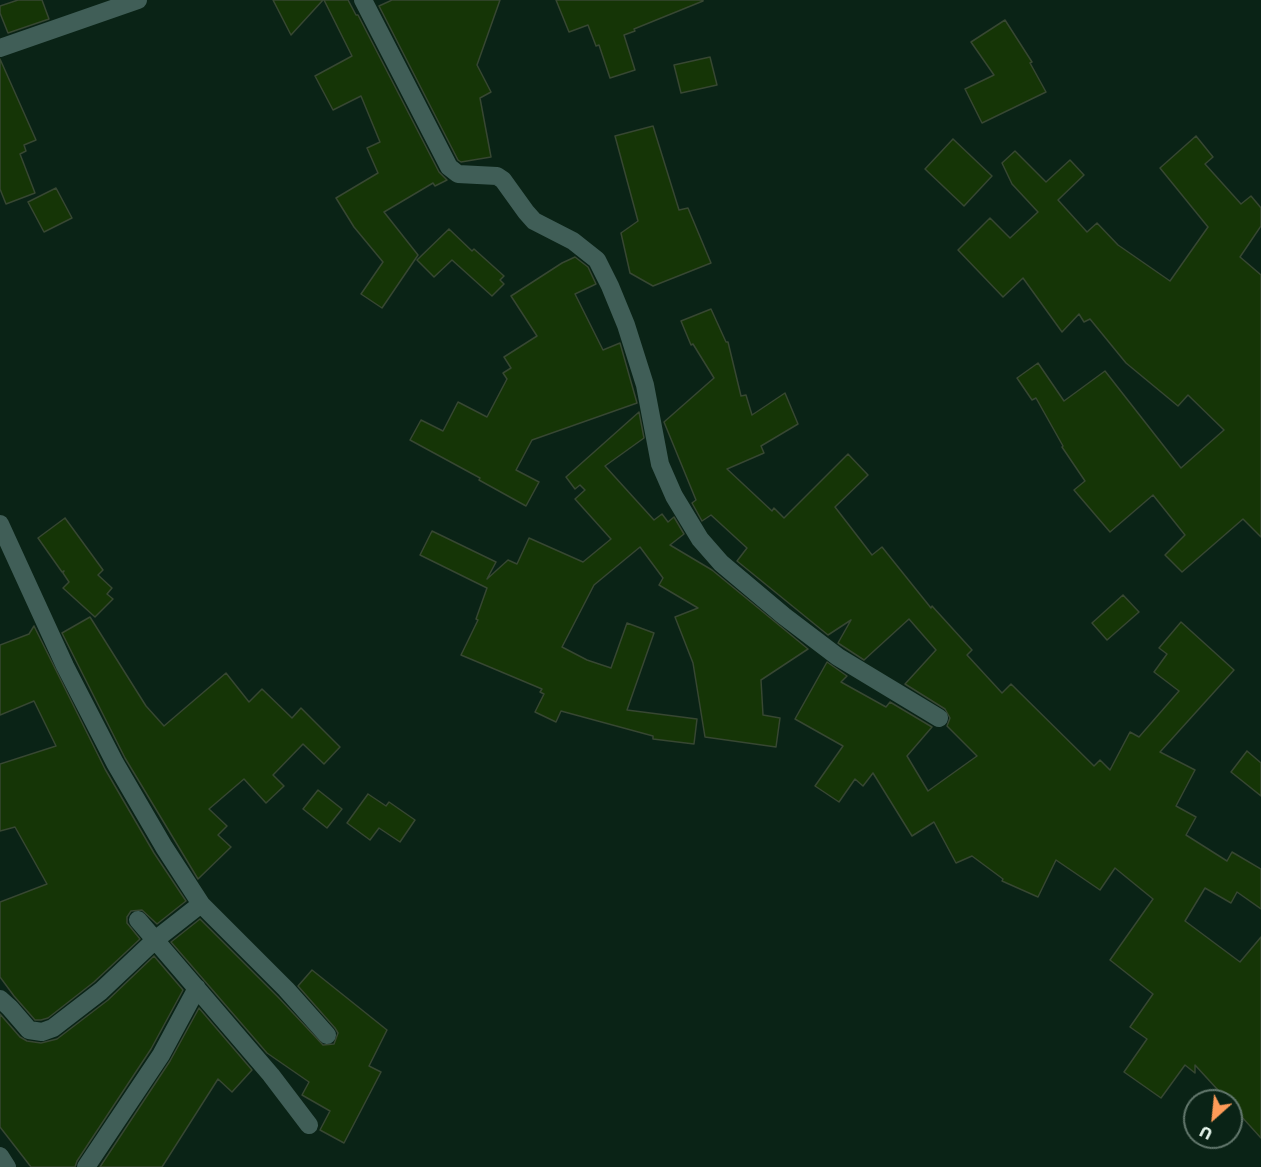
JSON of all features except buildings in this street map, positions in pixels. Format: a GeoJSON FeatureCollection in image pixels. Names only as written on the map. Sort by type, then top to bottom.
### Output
{"type":"FeatureCollection","features":[{"type":"Feature","properties":{"kind":"street"},"geometry":{"type":"LineString","coordinates":[[0,48],[138,0]]}},
{"type":"Feature","properties":{"kind":"street"},"geometry":{"type":"LineString","coordinates":[[363,0],[449,167],[458,174],[497,176],[503,180],[534,221],[573,241],[597,260],[626,325],[645,385],[660,465],[674,496],[700,539],[721,564],[838,657],[939,718]]}},
{"type":"Feature","properties":{"kind":"street"},"geometry":{"type":"LineString","coordinates":[[0,524],[50,634],[115,763],[164,847],[201,904],[286,989],[327,1035]]}},
{"type":"Feature","properties":{"kind":"street"},"geometry":{"type":"LineString","coordinates":[[0,999],[29,1030],[42,1032],[53,1028],[100,991],[155,940],[201,904]]}},
{"type":"Feature","properties":{"kind":"street"},"geometry":{"type":"LineString","coordinates":[[138,920],[271,1075],[309,1125]]}},
{"type":"Feature","properties":{"kind":"street"},"geometry":{"type":"LineString","coordinates":[[86,1167],[161,1056],[197,988]]}},
{"type":"Feature","properties":{"kind":"street"},"geometry":{"type":"LineString","coordinates":[[0,1156],[7,1167]]}}]}
